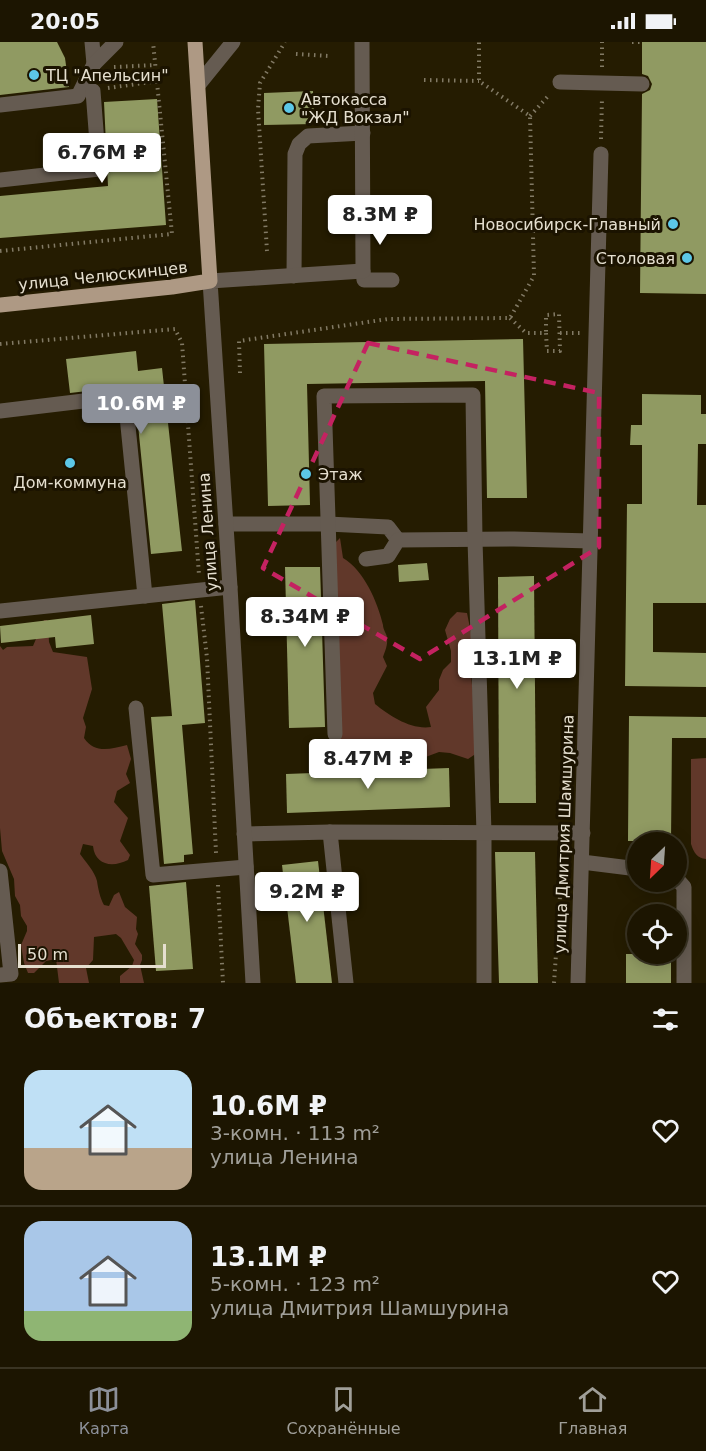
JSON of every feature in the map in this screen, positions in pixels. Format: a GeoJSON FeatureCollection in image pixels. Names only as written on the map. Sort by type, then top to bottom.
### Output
{"type":"FeatureCollection","features":[{"type":"Feature","properties":{"kind":"main road","name":"улица Ленина"},"geometry":{"type":"LineString","coordinates":[[195,42],[210,281]]}},
{"type":"Feature","properties":{"kind":"main road","name":"улица Челюскинцев"},"geometry":{"type":"LineString","coordinates":[[0,305],[210,281]]}},
{"type":"Feature","properties":{"kind":"street"},"geometry":{"type":"LineString","coordinates":[[92,42],[99,66]]}},
{"type":"Feature","properties":{"kind":"street"},"geometry":{"type":"LineString","coordinates":[[0,105],[78,96],[116,42]]}},
{"type":"Feature","properties":{"kind":"street"},"geometry":{"type":"LineString","coordinates":[[199,84],[233,42]]}},
{"type":"Feature","properties":{"kind":"street"},"geometry":{"type":"LineString","coordinates":[[362,42],[364,280],[392,280]]}},
{"type":"Feature","properties":{"kind":"street"},"geometry":{"type":"LineString","coordinates":[[560,82],[642,84]]}},
{"type":"Feature","properties":{"kind":"street"},"geometry":{"type":"LineString","coordinates":[[0,180],[99,169],[93,91]]}},
{"type":"Feature","properties":{"kind":"street"},"geometry":{"type":"LineString","coordinates":[[294,276],[296,154],[299,144],[308,136],[363,133]]}},
{"type":"Feature","properties":{"kind":"street","name":"улица Дмитрия Шамшурина"},"geometry":{"type":"LineString","coordinates":[[578,983],[601,154]]}},
{"type":"Feature","properties":{"kind":"street"},"geometry":{"type":"LineString","coordinates":[[210,281],[363,271]]}},
{"type":"Feature","properties":{"kind":"street","name":"улица Ленина"},"geometry":{"type":"LineString","coordinates":[[210,281],[231,587],[253,983]]}},
{"type":"Feature","properties":{"kind":"street"},"geometry":{"type":"LineString","coordinates":[[335,734],[324,396],[473,395],[474,540],[484,833],[484,983]]}},
{"type":"Feature","properties":{"kind":"street"},"geometry":{"type":"LineString","coordinates":[[0,411],[125,396],[145,596]]}},
{"type":"Feature","properties":{"kind":"street"},"geometry":{"type":"LineString","coordinates":[[226,525],[328,524],[388,527],[398,540]]}},
{"type":"Feature","properties":{"kind":"street"},"geometry":{"type":"LineString","coordinates":[[398,540],[513,538],[591,541]]}},
{"type":"Feature","properties":{"kind":"street"},"geometry":{"type":"LineString","coordinates":[[366,559],[388,556],[398,540]]}},
{"type":"Feature","properties":{"kind":"street"},"geometry":{"type":"LineString","coordinates":[[0,611],[231,587]]}},
{"type":"Feature","properties":{"kind":"street"},"geometry":{"type":"LineString","coordinates":[[136,708],[153,874],[246,867]]}},
{"type":"Feature","properties":{"kind":"street"},"geometry":{"type":"LineString","coordinates":[[330,832],[346,983]]}},
{"type":"Feature","properties":{"kind":"street"},"geometry":{"type":"LineString","coordinates":[[244,834],[583,832]]}},
{"type":"Feature","properties":{"kind":"street"},"geometry":{"type":"LineString","coordinates":[[582,862],[627,868]]}},
{"type":"Feature","properties":{"kind":"street"},"geometry":{"type":"LineString","coordinates":[[0,871],[11,974],[0,975]]}},
{"type":"Feature","properties":{"kind":"street"},"geometry":{"type":"LineString","coordinates":[[684,892],[684,983]]}},
{"type":"Feature","properties":{"kind":"path"},"geometry":{"type":"LineString","coordinates":[[0,251],[172,234],[153,42]]}},
{"type":"Feature","properties":{"kind":"path"},"geometry":{"type":"LineString","coordinates":[[267,251],[258,109],[260,83],[285,42]]}},
{"type":"Feature","properties":{"kind":"path"},"geometry":{"type":"LineString","coordinates":[[479,42],[479,81]]}},
{"type":"Feature","properties":{"kind":"path"},"geometry":{"type":"LineString","coordinates":[[632,42],[642,42]]}},
{"type":"Feature","properties":{"kind":"path"},"geometry":{"type":"LineString","coordinates":[[296,54],[329,56]]}},
{"type":"Feature","properties":{"kind":"path"},"geometry":{"type":"LineString","coordinates":[[99,66],[156,65]]}},
{"type":"Feature","properties":{"kind":"path"},"geometry":{"type":"LineString","coordinates":[[424,80],[479,81],[530,116]]}},
{"type":"Feature","properties":{"kind":"path"},"geometry":{"type":"LineString","coordinates":[[93,91],[158,81]]}},
{"type":"Feature","properties":{"kind":"path"},"geometry":{"type":"LineString","coordinates":[[510,318],[534,276],[530,116],[560,82]]}},
{"type":"Feature","properties":{"kind":"path"},"geometry":{"type":"LineString","coordinates":[[559,314],[560,351],[547,351],[546,333],[546,315],[559,314]]}},
{"type":"Feature","properties":{"kind":"path"},"geometry":{"type":"LineString","coordinates":[[240,373],[239,341],[388,319],[510,318],[526,333],[546,333]]}},
{"type":"Feature","properties":{"kind":"path"},"geometry":{"type":"LineString","coordinates":[[0,344],[175,329],[182,343],[207,658],[223,983]]}},
{"type":"Feature","properties":{"kind":"highlighted area"},"geometry":{"type":"Polygon","coordinates":[[[368,343],[599,393],[599,547],[420,659],[263,568],[368,343]]]}},
{"type":"Feature","properties":{"kind":"shaded area"},"geometry":{"type":"Polygon","coordinates":[[[340,538],[343,558],[351,563],[364,579],[381,616],[387,643],[383,657],[387,666],[373,693],[375,704],[394,717],[408,724],[431,727],[426,707],[439,690],[439,680],[443,670],[451,662],[451,651],[445,630],[450,619],[457,612],[467,613],[474,648],[471,677],[478,733],[477,753],[468,759],[439,752],[423,758],[395,754],[366,759],[348,758],[332,733],[333,545],[340,538]]]}},
{"type":"Feature","properties":{"kind":"shaded area"},"geometry":{"type":"Polygon","coordinates":[[[44,620],[48,623],[49,642],[53,652],[87,657],[92,689],[83,718],[86,727],[84,738],[93,746],[103,749],[127,745],[131,759],[126,774],[130,783],[117,791],[114,802],[128,818],[120,841],[130,855],[128,860],[116,864],[105,863],[97,857],[93,846],[83,844],[80,854],[96,878],[104,905],[109,906],[114,895],[119,892],[125,907],[137,917],[138,934],[135,944],[142,955],[140,965],[144,983],[120,983],[120,976],[132,966],[134,960],[121,938],[116,934],[94,937],[93,960],[86,968],[89,983],[59,983],[56,959],[46,961],[34,973],[28,973],[24,963],[21,945],[27,926],[21,916],[20,905],[15,896],[14,879],[2,851],[0,828],[0,646],[3,650],[7,647],[33,646],[44,620]]]}},
{"type":"Feature","properties":{"kind":"shaded area"},"geometry":{"type":"Polygon","coordinates":[[[706,758],[706,859],[696,854],[691,844],[691,759],[706,758]]]}},
{"type":"Feature","properties":{"kind":"building","name":"ТЦ \"Апельсин\""},"geometry":{"type":"Polygon","coordinates":[[[0,42],[57,42],[65,58],[69,87],[0,95],[0,42]]]}},
{"type":"Feature","properties":{"kind":"building","name":"Новосибирск-Главный"},"geometry":{"type":"Polygon","coordinates":[[[642,42],[706,42],[706,294],[640,293],[642,94],[650,90],[652,84],[648,76],[642,74],[642,42]]]}},
{"type":"Feature","properties":{"kind":"building","name":"Автокасса \"ЖД Вокзал\""},"geometry":{"type":"Polygon","coordinates":[[[313,91],[314,124],[264,125],[264,93],[313,91]]]}},
{"type":"Feature","properties":{"kind":"building"},"geometry":{"type":"Polygon","coordinates":[[[157,99],[166,225],[0,238],[0,196],[108,186],[104,102],[157,99]]]}},
{"type":"Feature","properties":{"kind":"building"},"geometry":{"type":"Polygon","coordinates":[[[523,339],[527,498],[487,498],[485,381],[307,384],[310,505],[268,506],[264,344],[523,339]]]}},
{"type":"Feature","properties":{"kind":"building"},"geometry":{"type":"Polygon","coordinates":[[[136,351],[138,371],[162,368],[182,551],[151,554],[135,395],[131,386],[70,393],[66,359],[136,351]]]}},
{"type":"Feature","properties":{"kind":"building"},"geometry":{"type":"Polygon","coordinates":[[[642,394],[701,395],[701,414],[706,414],[706,444],[698,444],[697,505],[706,505],[706,603],[653,603],[653,652],[706,653],[706,687],[625,686],[627,504],[642,504],[642,445],[630,445],[631,425],[642,425],[642,394]]]}},
{"type":"Feature","properties":{"kind":"building"},"geometry":{"type":"Polygon","coordinates":[[[427,563],[429,580],[399,582],[398,565],[427,563]]]}},
{"type":"Feature","properties":{"kind":"building"},"geometry":{"type":"Polygon","coordinates":[[[285,567],[320,567],[325,727],[289,728],[285,567]]]}},
{"type":"Feature","properties":{"kind":"building"},"geometry":{"type":"Polygon","coordinates":[[[534,576],[536,803],[499,803],[498,577],[534,576]]]}},
{"type":"Feature","properties":{"kind":"building"},"geometry":{"type":"Polygon","coordinates":[[[195,600],[205,723],[182,725],[193,854],[184,855],[184,862],[164,864],[151,717],[172,716],[162,604],[195,600]]]}},
{"type":"Feature","properties":{"kind":"building"},"geometry":{"type":"Polygon","coordinates":[[[91,615],[94,644],[56,648],[55,637],[1,643],[0,626],[91,615]]]}},
{"type":"Feature","properties":{"kind":"building"},"geometry":{"type":"Polygon","coordinates":[[[629,716],[706,717],[706,738],[672,738],[671,832],[628,832],[629,716]]]}},
{"type":"Feature","properties":{"kind":"building"},"geometry":{"type":"Polygon","coordinates":[[[449,768],[450,807],[287,813],[286,774],[449,768]]]}},
{"type":"Feature","properties":{"kind":"building"},"geometry":{"type":"Polygon","coordinates":[[[495,852],[535,852],[538,983],[499,983],[495,852]]]}},
{"type":"Feature","properties":{"kind":"building"},"geometry":{"type":"Polygon","coordinates":[[[318,861],[332,983],[296,983],[282,865],[318,861]]]}},
{"type":"Feature","properties":{"kind":"building"},"geometry":{"type":"Polygon","coordinates":[[[186,882],[193,969],[156,971],[149,886],[186,882]]]}},
{"type":"Feature","properties":{"kind":"building"},"geometry":{"type":"Polygon","coordinates":[[[626,954],[627,964],[671,964],[671,983],[626,983],[626,954]]]}},
{"type":"Feature","properties":{"kind":"place","name":"ТЦ \"Апельсин\""},"geometry":{"type":"Point","coordinates":[34,75]}},
{"type":"Feature","properties":{"kind":"place","name":"Автокасса \"ЖД Вокзал\""},"geometry":{"type":"Point","coordinates":[289,108]}},
{"type":"Feature","properties":{"kind":"place","name":"Новосибирск-Главный"},"geometry":{"type":"Point","coordinates":[673,224]}},
{"type":"Feature","properties":{"kind":"place","name":"Столовая"},"geometry":{"type":"Point","coordinates":[687,258]}},
{"type":"Feature","properties":{"kind":"place","name":"Дом-коммуна"},"geometry":{"type":"Point","coordinates":[70,463]}},
{"type":"Feature","properties":{"kind":"place","name":"Этаж"},"geometry":{"type":"Point","coordinates":[306,474]}}]}
